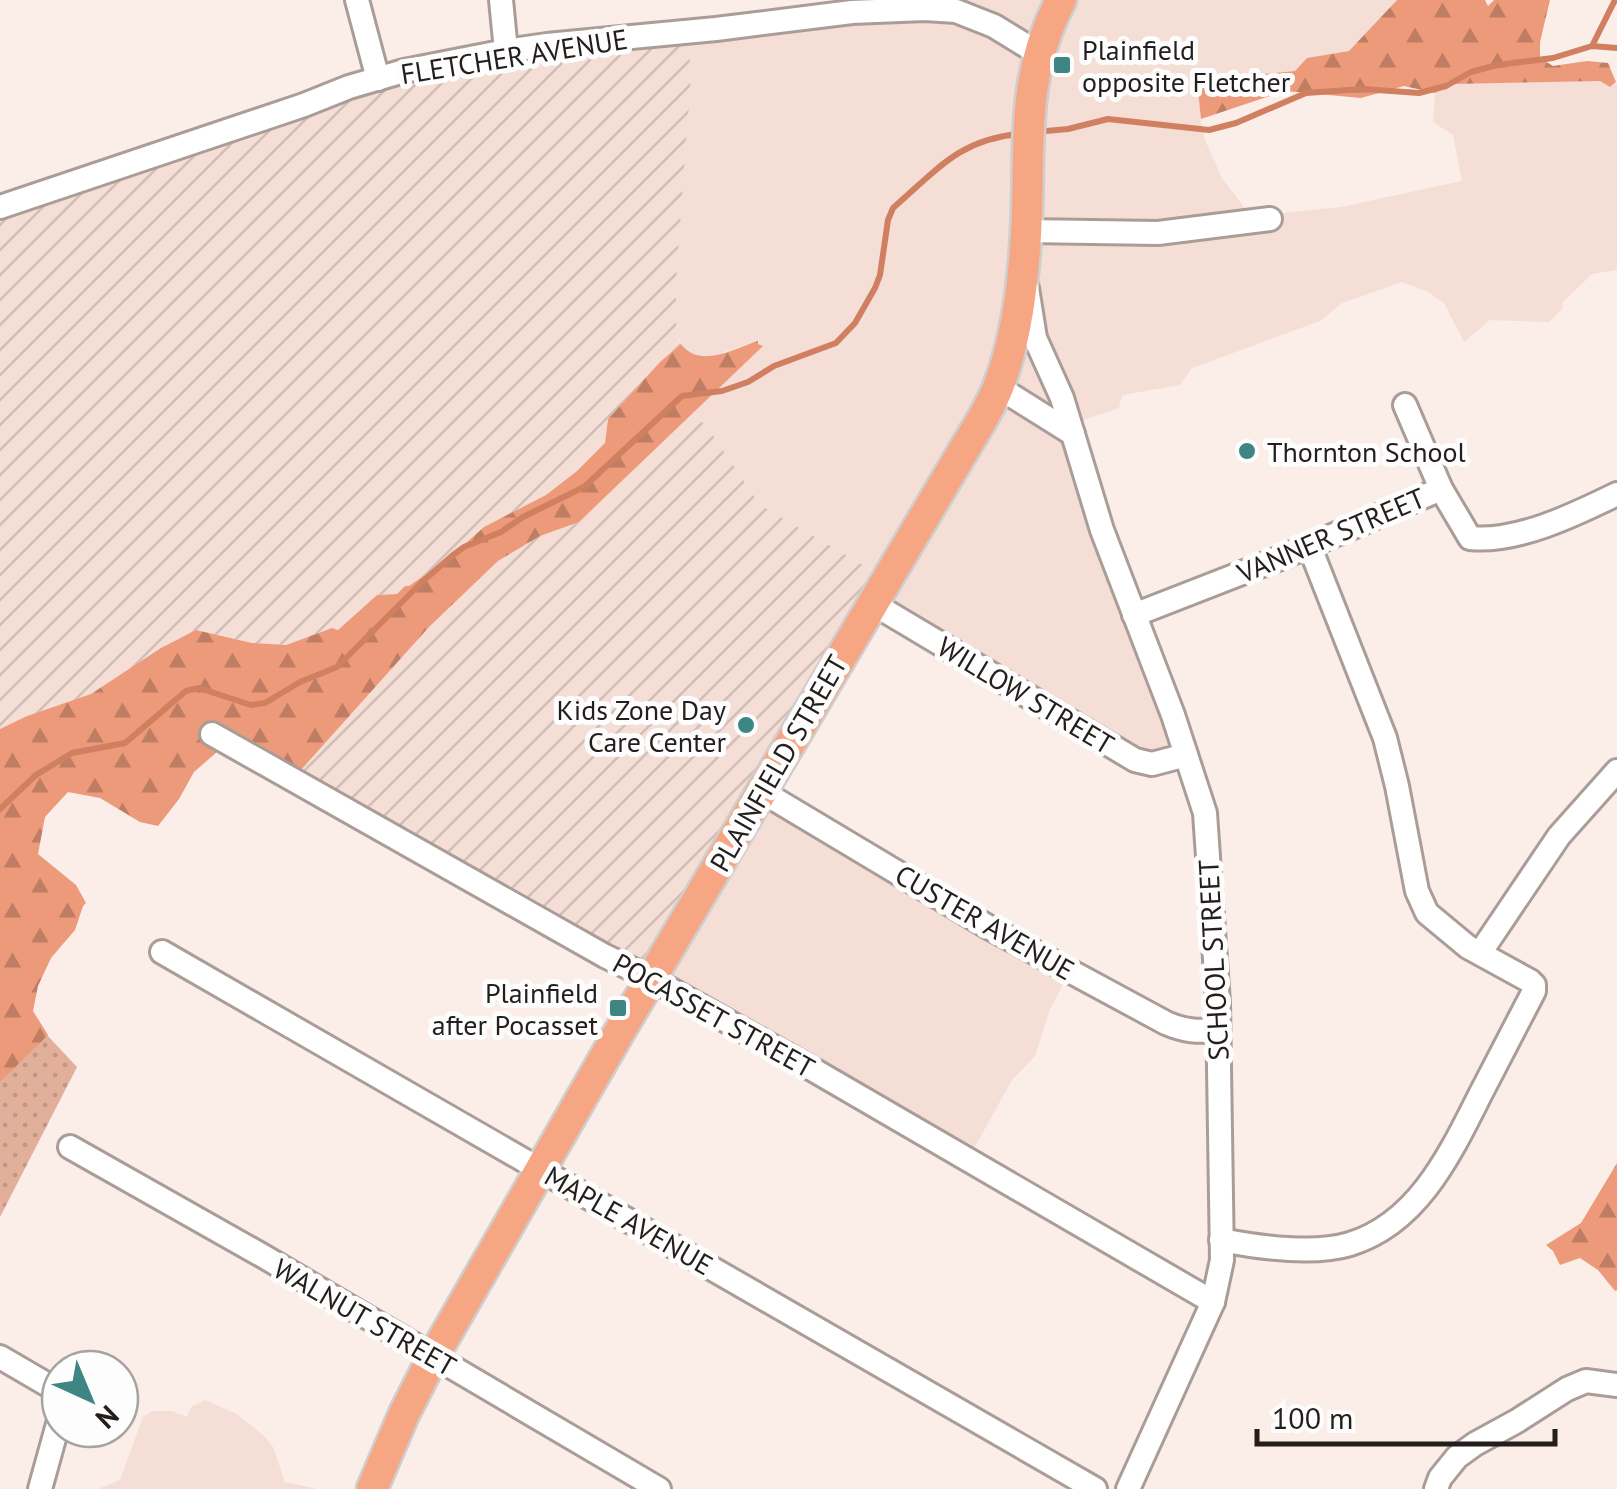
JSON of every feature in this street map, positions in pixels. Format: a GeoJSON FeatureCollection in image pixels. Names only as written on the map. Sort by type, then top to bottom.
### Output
{"type":"FeatureCollection","features":[{"type":"Feature","properties":{"kind":"main road","name":"PLAINFIELD STREET"},"geometry":{"type":"LineString","coordinates":[[372,1489],[433,1357],[650,978],[998,387],[1014,332],[1024,265],[1029,100],[1038,53],[1061,0]]}},
{"type":"Feature","properties":{"kind":"street"},"geometry":{"type":"LineString","coordinates":[[357,0],[378,78]]}},
{"type":"Feature","properties":{"kind":"street"},"geometry":{"type":"LineString","coordinates":[[502,0],[506,51]]}},
{"type":"Feature","properties":{"kind":"street","name":"FLETCHER AVENUE"},"geometry":{"type":"LineString","coordinates":[[0,207],[404,70],[547,44],[716,29],[851,6],[956,11],[994,26],[1038,53]]}},
{"type":"Feature","properties":{"kind":"street"},"geometry":{"type":"LineString","coordinates":[[1026,231],[1158,233],[1270,219]]}},
{"type":"Feature","properties":{"kind":"street","name":"SCHOOL STREET"},"geometry":{"type":"LineString","coordinates":[[1024,265],[1036,338],[1062,398],[1102,530],[1173,714],[1205,813],[1218,1003],[1222,1260],[1213,1302],[1128,1489]]}},
{"type":"Feature","properties":{"kind":"street"},"geometry":{"type":"LineString","coordinates":[[998,387],[1072,434]]}},
{"type":"Feature","properties":{"kind":"street"},"geometry":{"type":"LineString","coordinates":[[1404,405],[1441,489]]}},
{"type":"Feature","properties":{"kind":"street","name":"VANNER STREET"},"geometry":{"type":"LineString","coordinates":[[1134,615],[1441,489],[1465,532],[1476,539],[1531,530],[1617,494]]}},
{"type":"Feature","properties":{"kind":"street"},"geometry":{"type":"LineString","coordinates":[[1221,1240],[1280,1250],[1349,1245],[1385,1228],[1418,1199],[1454,1146],[1534,991],[1530,981],[1438,923],[1417,891],[1385,738],[1308,545]]}},
{"type":"Feature","properties":{"kind":"street","name":"WILLOW STREET"},"geometry":{"type":"LineString","coordinates":[[872,604],[1135,760],[1152,764],[1186,755]]}},
{"type":"Feature","properties":{"kind":"street","name":"POCASSET STREET"},"geometry":{"type":"LineString","coordinates":[[212,734],[805,1064],[1213,1302]]}},
{"type":"Feature","properties":{"kind":"street"},"geometry":{"type":"LineString","coordinates":[[1480,953],[1559,836],[1617,771]]}},
{"type":"Feature","properties":{"kind":"street","name":"CUSTER AVENUE"},"geometry":{"type":"LineString","coordinates":[[761,791],[990,928],[1166,1023],[1180,1030],[1217,1030]]}},
{"type":"Feature","properties":{"kind":"street","name":"MAPLE AVENUE"},"geometry":{"type":"LineString","coordinates":[[162,952],[1095,1489]]}},
{"type":"Feature","properties":{"kind":"street","name":"WALNUT STREET"},"geometry":{"type":"LineString","coordinates":[[70,1147],[659,1489]]}},
{"type":"Feature","properties":{"kind":"street"},"geometry":{"type":"LineString","coordinates":[[0,1358],[40,1381]]}},
{"type":"Feature","properties":{"kind":"street"},"geometry":{"type":"LineString","coordinates":[[1436,1489],[1448,1467],[1466,1450],[1567,1388],[1586,1381],[1617,1385]]}},
{"type":"Feature","properties":{"kind":"street"},"geometry":{"type":"LineString","coordinates":[[40,1489],[51,1449]]}},
{"type":"Feature","properties":{"kind":"shaded area"},"geometry":{"type":"Polygon","coordinates":[[[965,0],[1397,0],[1349,51],[1308,58],[1295,71],[1198,82],[1205,140],[1222,178],[1249,214],[1341,207],[1462,181],[1453,135],[1433,122],[1435,93],[1453,84],[1600,81],[1610,87],[1617,83],[1617,270],[1592,274],[1549,322],[1490,320],[1464,342],[1444,303],[1402,282],[1342,303],[1320,321],[1192,368],[1180,385],[1122,395],[1119,408],[1074,423],[1185,749],[1157,765],[879,611],[886,578],[760,505],[708,428],[693,413],[762,345],[757,341],[706,358],[688,353],[676,334],[676,282],[691,103],[689,36],[960,14],[965,0]]]}},
{"type":"Feature","properties":{"kind":"shaded area"},"geometry":{"type":"Polygon","coordinates":[[[689,36],[691,103],[676,282],[676,334],[681,344],[608,419],[605,443],[546,495],[484,527],[449,558],[397,594],[377,595],[338,630],[331,628],[286,645],[252,643],[196,630],[91,694],[0,729],[0,207],[404,72],[689,36]]]}},
{"type":"Feature","properties":{"kind":"shaded area"},"geometry":{"type":"Polygon","coordinates":[[[693,413],[708,428],[760,505],[887,579],[651,980],[292,780],[429,627],[498,561],[540,536],[579,522],[693,413]]]}},
{"type":"Feature","properties":{"kind":"shaded area"},"geometry":{"type":"Polygon","coordinates":[[[764,794],[1068,975],[1050,1009],[1035,1056],[1012,1080],[968,1159],[657,969],[764,794]]]}},
{"type":"Feature","properties":{"kind":"shaded area"},"geometry":{"type":"Polygon","coordinates":[[[0,985],[77,1067],[0,1217],[0,985]]]}},
{"type":"Feature","properties":{"kind":"shaded area"},"geometry":{"type":"Polygon","coordinates":[[[205,1400],[237,1414],[273,1447],[285,1482],[318,1489],[98,1489],[120,1480],[131,1449],[140,1449],[143,1417],[152,1411],[172,1411],[187,1417],[191,1407],[205,1400]]]}},
{"type":"Feature","properties":{"kind":"green space"},"geometry":{"type":"Polygon","coordinates":[[[1397,0],[1485,0],[1488,6],[1494,0],[1550,0],[1540,58],[1553,66],[1587,61],[1608,63],[1616,82],[1610,87],[1600,81],[1453,84],[1435,93],[1404,86],[1361,98],[1285,91],[1201,119],[1197,81],[1295,71],[1307,58],[1349,51],[1397,0]]]}},
{"type":"Feature","properties":{"kind":"green space"},"geometry":{"type":"Polygon","coordinates":[[[758,341],[763,346],[579,522],[540,536],[498,561],[429,627],[292,780],[225,745],[194,772],[158,826],[140,822],[100,798],[68,792],[45,817],[38,854],[76,885],[86,903],[75,930],[51,958],[38,986],[33,1011],[48,1035],[0,1082],[0,729],[91,694],[196,630],[252,643],[286,645],[332,628],[338,630],[377,595],[397,594],[449,558],[484,527],[546,495],[577,471],[605,443],[608,419],[681,344],[689,351],[707,356],[758,341]]]}},
{"type":"Feature","properties":{"kind":"green space"},"geometry":{"type":"Polygon","coordinates":[[[1617,1163],[1615,1291],[1598,1270],[1580,1258],[1560,1265],[1546,1245],[1581,1223],[1617,1163]]]}},
{"type":"Feature","properties":{"kind":"waterway"},"geometry":{"type":"LineString","coordinates":[[1592,46],[1615,0]]}},
{"type":"Feature","properties":{"kind":"waterway"},"geometry":{"type":"LineString","coordinates":[[1035,132],[1108,119],[1209,130],[1236,123],[1306,93],[1363,89],[1419,93],[1497,65],[1553,58],[1592,46],[1617,48]]}},
{"type":"Feature","properties":{"kind":"waterway"},"geometry":{"type":"LineString","coordinates":[[0,809],[36,775],[72,753],[125,743],[186,691],[199,688],[251,705],[265,703],[300,682],[337,667],[453,555],[584,487],[682,396],[722,391],[836,343],[855,323],[875,288],[893,208],[963,150],[1018,134]]}},
{"type":"Feature","properties":{"kind":"place","name":"Plainfield opposite Fletcher"},"geometry":{"type":"Point","coordinates":[1062,65]}},
{"type":"Feature","properties":{"kind":"place","name":"Thornton School"},"geometry":{"type":"Point","coordinates":[1247,451]}},
{"type":"Feature","properties":{"kind":"place","name":"Kids Zone Day Care Center"},"geometry":{"type":"Point","coordinates":[746,725]}},
{"type":"Feature","properties":{"kind":"place","name":"Plainfield after Pocasset"},"geometry":{"type":"Point","coordinates":[618,1008]}}]}
